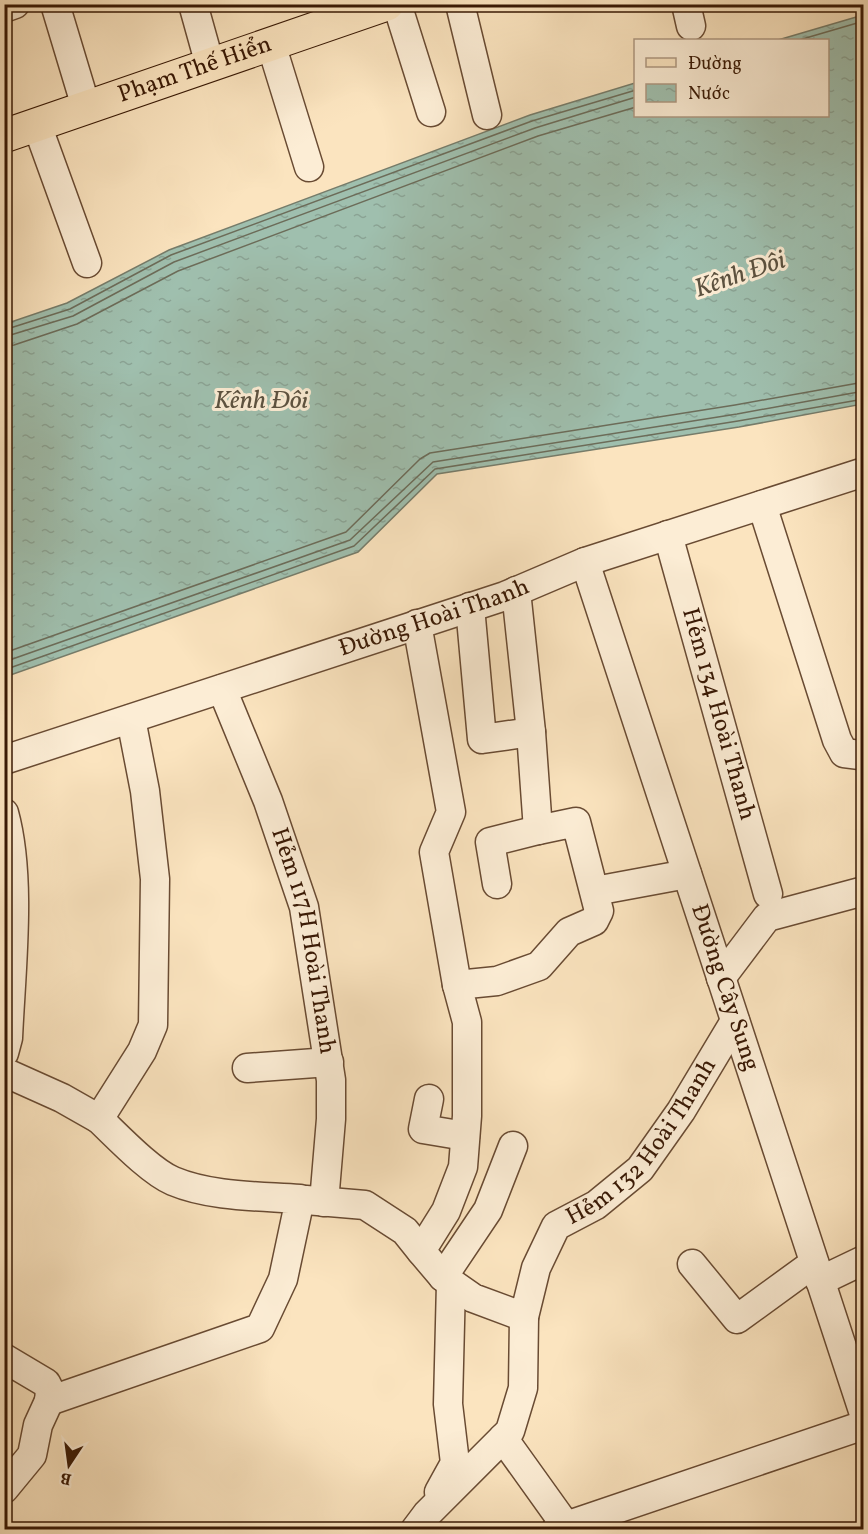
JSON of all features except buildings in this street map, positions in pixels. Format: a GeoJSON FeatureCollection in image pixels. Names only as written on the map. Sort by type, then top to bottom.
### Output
{"type":"FeatureCollection","features":[{"type":"Feature","properties":{"kind":"main road","name":"Phạm Thế Hiển"},"geometry":{"type":"LineString","coordinates":[[14,130],[271,44],[344,11],[387,4]]}},
{"type":"Feature","properties":{"kind":"street"},"geometry":{"type":"LineString","coordinates":[[4,8],[15,4]]}},
{"type":"Feature","properties":{"kind":"street"},"geometry":{"type":"LineString","coordinates":[[55,4],[86,107]]}},
{"type":"Feature","properties":{"kind":"street"},"geometry":{"type":"LineString","coordinates":[[193,4],[210,64]]}},
{"type":"Feature","properties":{"kind":"street"},"geometry":{"type":"LineString","coordinates":[[397,4],[431,112]]}},
{"type":"Feature","properties":{"kind":"street"},"geometry":{"type":"LineString","coordinates":[[460,4],[487,115]]}},
{"type":"Feature","properties":{"kind":"street"},"geometry":{"type":"LineString","coordinates":[[271,44],[309,167]]}},
{"type":"Feature","properties":{"kind":"street"},"geometry":{"type":"LineString","coordinates":[[14,130],[87,263]]}},
{"type":"Feature","properties":{"kind":"street","name":"Đường Hoài Thanh"},"geometry":{"type":"LineString","coordinates":[[4,760],[470,607],[516,591],[585,562],[864,472]]}},
{"type":"Feature","properties":{"kind":"street"},"geometry":{"type":"LineString","coordinates":[[762,505],[837,740],[844,753],[864,754]]}},
{"type":"Feature","properties":{"kind":"street","name":"Hẻm 134 Hoài Thanh"},"geometry":{"type":"LineString","coordinates":[[668,535],[768,894]]}},
{"type":"Feature","properties":{"kind":"street","name":"Đường Cây Sung"},"geometry":{"type":"LineString","coordinates":[[585,562],[817,1272],[855,1361],[864,1414]]}},
{"type":"Feature","properties":{"kind":"street"},"geometry":{"type":"LineString","coordinates":[[516,591],[531,732],[538,830]]}},
{"type":"Feature","properties":{"kind":"street"},"geometry":{"type":"LineString","coordinates":[[470,607],[482,739],[531,732]]}},
{"type":"Feature","properties":{"kind":"street"},"geometry":{"type":"LineString","coordinates":[[417,624],[452,812],[434,852],[457,985],[467,1022],[467,1116],[463,1167],[446,1211],[421,1251]]}},
{"type":"Feature","properties":{"kind":"street","name":"Hẻm 117H Hoài Thanh"},"geometry":{"type":"LineString","coordinates":[[49,1401],[260,1328],[284,1279],[312,1201],[331,1119],[332,1080],[304,907],[268,801],[222,689]]}},
{"type":"Feature","properties":{"kind":"street"},"geometry":{"type":"LineString","coordinates":[[99,1119],[142,1051],[153,1024],[154,879],[145,791],[131,718]]}},
{"type":"Feature","properties":{"kind":"street"},"geometry":{"type":"LineString","coordinates":[[4,813],[14,888],[8,1038],[4,1053]]}},
{"type":"Feature","properties":{"kind":"street"},"geometry":{"type":"LineString","coordinates":[[457,985],[497,981],[539,966],[569,932],[594,921],[599,911],[576,822],[490,842],[497,884]]}},
{"type":"Feature","properties":{"kind":"street"},"geometry":{"type":"LineString","coordinates":[[595,891],[687,874]]}},
{"type":"Feature","properties":{"kind":"street"},"geometry":{"type":"LineString","coordinates":[[721,978],[767,917],[864,891]]}},
{"type":"Feature","properties":{"kind":"street","name":"Hẻm 132 Hoài Thanh"},"geometry":{"type":"LineString","coordinates":[[421,1522],[510,1431],[523,1388],[524,1317],[536,1268],[556,1226],[596,1205],[640,1169],[681,1111],[735,1021]]}},
{"type":"Feature","properties":{"kind":"street"},"geometry":{"type":"LineString","coordinates":[[248,1068],[328,1062]]}},
{"type":"Feature","properties":{"kind":"street"},"geometry":{"type":"LineString","coordinates":[[4,1072],[62,1098],[99,1119],[137,1156],[171,1180],[202,1189],[365,1205],[405,1231],[447,1280],[473,1298],[524,1317]]}},
{"type":"Feature","properties":{"kind":"street"},"geometry":{"type":"LineString","coordinates":[[429,1099],[423,1129],[465,1136]]}},
{"type":"Feature","properties":{"kind":"street"},"geometry":{"type":"LineString","coordinates":[[421,1522],[455,1463],[448,1404],[447,1280],[488,1210],[513,1146]]}},
{"type":"Feature","properties":{"kind":"street"},"geometry":{"type":"LineString","coordinates":[[692,1264],[737,1319],[817,1272],[864,1260]]}},
{"type":"Feature","properties":{"kind":"street"},"geometry":{"type":"LineString","coordinates":[[4,1358],[46,1383],[50,1391],[49,1401],[38,1425],[32,1455],[4,1489]]}},
{"type":"Feature","properties":{"kind":"street"},"geometry":{"type":"LineString","coordinates":[[503,1438],[561,1528],[864,1425]]}},
{"type":"Feature","properties":{"kind":"water","name":"Kênh Đôi"},"geometry":{"type":"Polygon","coordinates":[[[863,15],[863,404],[739,427],[437,474],[358,552],[5,677],[5,324],[67,303],[169,250],[530,115],[634,83],[634,117],[829,117],[829,39],[781,39],[863,15]]]}}]}
